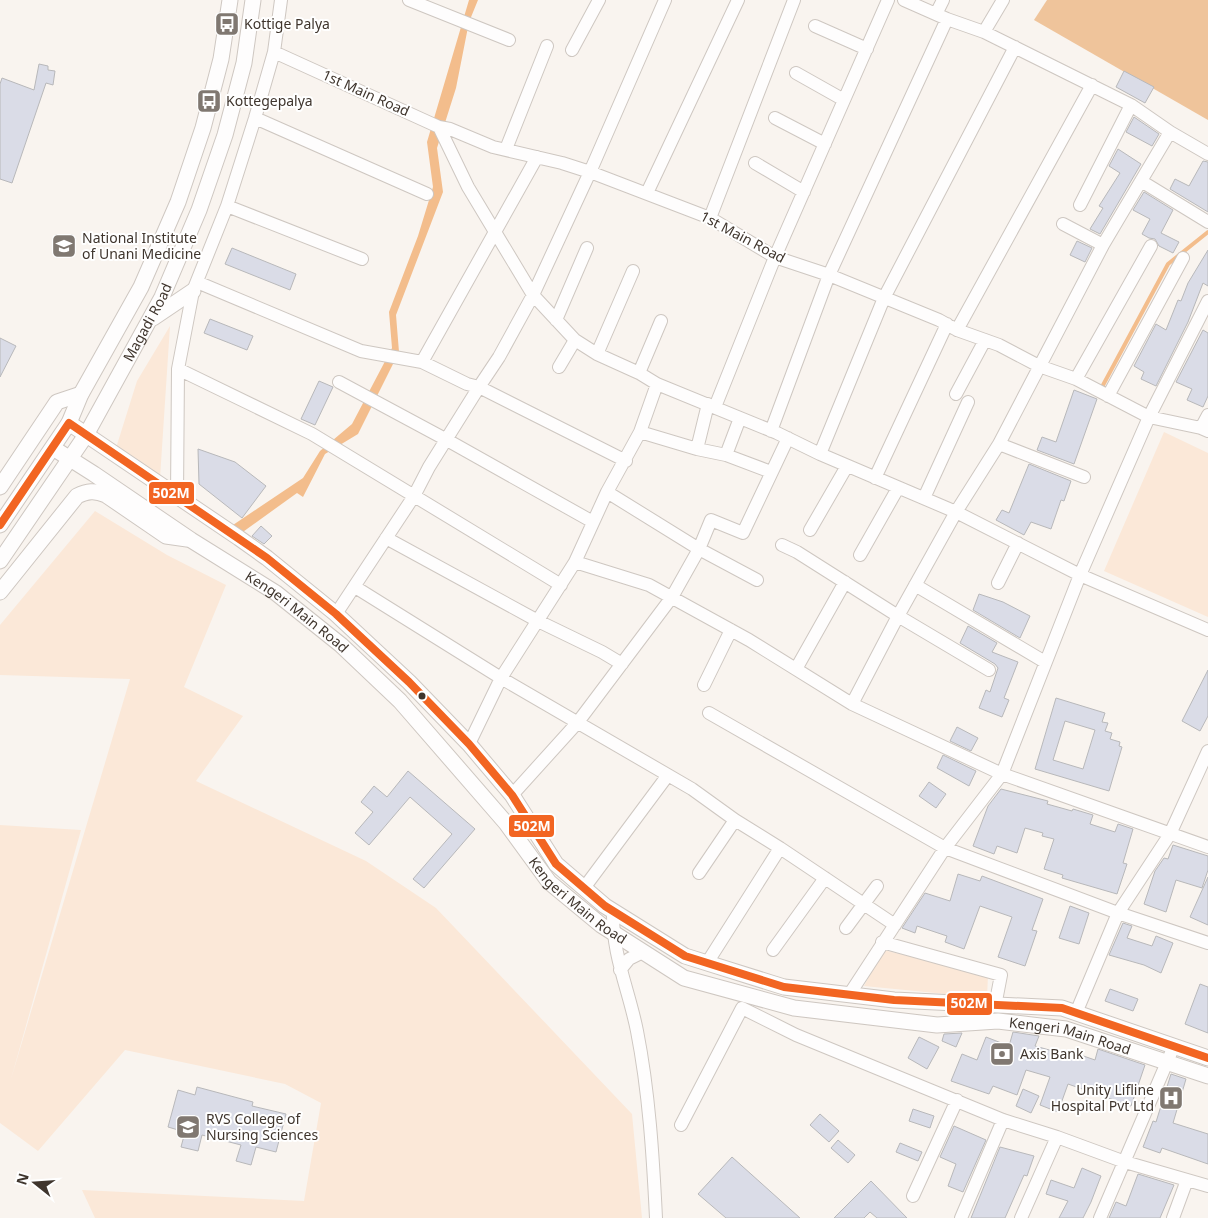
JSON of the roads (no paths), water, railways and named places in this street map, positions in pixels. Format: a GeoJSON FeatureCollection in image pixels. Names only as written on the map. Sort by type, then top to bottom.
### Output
{"type":"FeatureCollection","features":[{"type":"Feature","properties":{"kind":"main road","name":"Magadi Road"},"geometry":{"type":"LineString","coordinates":[[0,525],[69,423],[81,394],[141,286],[178,202],[213,94],[230,0]]}},
{"type":"Feature","properties":{"kind":"main road","name":"Magadi Road"},"geometry":{"type":"LineString","coordinates":[[0,561],[86,435],[162,297],[199,210],[225,135],[244,63],[253,0]]}},
{"type":"Feature","properties":{"kind":"main road"},"geometry":{"type":"LineString","coordinates":[[149,320],[195,286]]}},
{"type":"Feature","properties":{"kind":"main road"},"geometry":{"type":"LineString","coordinates":[[0,487],[57,402],[81,394]]}},
{"type":"Feature","properties":{"kind":"main road","name":"Kengeri Main Road"},"geometry":{"type":"LineString","coordinates":[[69,423],[262,554],[336,614],[409,682],[469,744],[512,794],[556,864],[613,911],[685,956],[784,987],[894,1000],[1062,1008],[1208,1058]]}},
{"type":"Feature","properties":{"kind":"main road","name":"Kengeri Main Road"},"geometry":{"type":"LineString","coordinates":[[53,448],[191,540],[276,593],[341,645],[400,701],[506,823],[549,882],[601,925],[684,978],[743,1001],[794,1008],[937,1024],[998,1021],[1066,1029],[1208,1076]]}},
{"type":"Feature","properties":{"kind":"main road"},"geometry":{"type":"LineString","coordinates":[[0,592],[77,496],[85,492],[99,492],[106,495],[166,536],[191,540]]}},
{"type":"Feature","properties":{"kind":"street"},"geometry":{"type":"LineString","coordinates":[[177,496],[178,369],[195,286],[227,206],[255,118],[274,52],[281,0]]}},
{"type":"Feature","properties":{"kind":"street"},"geometry":{"type":"LineString","coordinates":[[409,0],[509,40]]}},
{"type":"Feature","properties":{"kind":"street"},"geometry":{"type":"LineString","coordinates":[[572,50],[599,0]]}},
{"type":"Feature","properties":{"kind":"street"},"geometry":{"type":"LineString","coordinates":[[336,614],[414,496],[534,296],[665,0]]}},
{"type":"Feature","properties":{"kind":"street"},"geometry":{"type":"LineString","coordinates":[[648,193],[738,0]]}},
{"type":"Feature","properties":{"kind":"street"},"geometry":{"type":"LineString","coordinates":[[710,218],[794,0]]}},
{"type":"Feature","properties":{"kind":"street"},"geometry":{"type":"LineString","coordinates":[[696,449],[711,406],[888,0]]}},
{"type":"Feature","properties":{"kind":"street"},"geometry":{"type":"LineString","coordinates":[[904,0],[984,32],[1132,105],[1170,132],[1208,154]]}},
{"type":"Feature","properties":{"kind":"street"},"geometry":{"type":"LineString","coordinates":[[771,431],[829,275],[942,16],[943,0]]}},
{"type":"Feature","properties":{"kind":"street"},"geometry":{"type":"LineString","coordinates":[[984,32],[1003,0]]}},
{"type":"Feature","properties":{"kind":"street"},"geometry":{"type":"LineString","coordinates":[[815,26],[867,50]]}},
{"type":"Feature","properties":{"kind":"street"},"geometry":{"type":"LineString","coordinates":[[506,150],[547,46]]}},
{"type":"Feature","properties":{"kind":"street"},"geometry":{"type":"LineString","coordinates":[[820,454],[884,298],[1014,48]]}},
{"type":"Feature","properties":{"kind":"street","name":"1st Main Road"},"geometry":{"type":"LineString","coordinates":[[274,52],[439,127],[506,150],[562,163],[590,172],[710,218],[775,257],[829,275],[999,345],[1040,366],[1076,379],[1149,417],[1204,430]]}},
{"type":"Feature","properties":{"kind":"street"},"geometry":{"type":"LineString","coordinates":[[796,73],[844,100]]}},
{"type":"Feature","properties":{"kind":"street"},"geometry":{"type":"LineString","coordinates":[[875,478],[952,327],[1092,85]]}},
{"type":"Feature","properties":{"kind":"street"},"geometry":{"type":"LineString","coordinates":[[1080,205],[1132,105]]}},
{"type":"Feature","properties":{"kind":"street"},"geometry":{"type":"LineString","coordinates":[[255,118],[427,194]]}},
{"type":"Feature","properties":{"kind":"street"},"geometry":{"type":"LineString","coordinates":[[775,118],[825,144]]}},
{"type":"Feature","properties":{"kind":"street"},"geometry":{"type":"LineString","coordinates":[[439,127],[468,188],[534,296],[575,340],[597,354],[658,384],[788,438],[847,466],[956,512],[1080,575],[1208,630]]}},
{"type":"Feature","properties":{"kind":"street"},"geometry":{"type":"LineString","coordinates":[[852,704],[956,512],[999,444],[1103,246],[1170,132]]}},
{"type":"Feature","properties":{"kind":"street"},"geometry":{"type":"LineString","coordinates":[[422,362],[537,158]]}},
{"type":"Feature","properties":{"kind":"street"},"geometry":{"type":"LineString","coordinates":[[755,163],[804,192]]}},
{"type":"Feature","properties":{"kind":"street"},"geometry":{"type":"LineString","coordinates":[[1141,181],[1208,222]]}},
{"type":"Feature","properties":{"kind":"street"},"geometry":{"type":"LineString","coordinates":[[227,206],[362,259]]}},
{"type":"Feature","properties":{"kind":"street"},"geometry":{"type":"LineString","coordinates":[[1063,224],[1103,246]]}},
{"type":"Feature","properties":{"kind":"street"},"geometry":{"type":"LineString","coordinates":[[1076,379],[1151,246]]}},
{"type":"Feature","properties":{"kind":"street"},"geometry":{"type":"LineString","coordinates":[[556,320],[587,248]]}},
{"type":"Feature","properties":{"kind":"street"},"geometry":{"type":"LineString","coordinates":[[1108,396],[1183,258]]}},
{"type":"Feature","properties":{"kind":"street"},"geometry":{"type":"LineString","coordinates":[[597,354],[633,270]]}},
{"type":"Feature","properties":{"kind":"street"},"geometry":{"type":"LineString","coordinates":[[195,286],[361,351],[422,362],[468,384],[479,387],[626,461]]}},
{"type":"Feature","properties":{"kind":"street"},"geometry":{"type":"LineString","coordinates":[[849,995],[945,848],[1002,774],[1080,575],[1149,417],[1208,301]]}},
{"type":"Feature","properties":{"kind":"street"},"geometry":{"type":"LineString","coordinates":[[639,373],[661,321]]}},
{"type":"Feature","properties":{"kind":"street"},"geometry":{"type":"LineString","coordinates":[[560,367],[575,340]]}},
{"type":"Feature","properties":{"kind":"street"},"geometry":{"type":"LineString","coordinates":[[956,394],[985,340]]}},
{"type":"Feature","properties":{"kind":"street"},"geometry":{"type":"LineString","coordinates":[[178,369],[312,434],[561,585]]}},
{"type":"Feature","properties":{"kind":"street"},"geometry":{"type":"LineString","coordinates":[[339,382],[593,522]]}},
{"type":"Feature","properties":{"kind":"street"},"geometry":{"type":"LineString","coordinates":[[469,744],[501,678],[575,562],[607,492],[626,461],[640,432],[658,384]]}},
{"type":"Feature","properties":{"kind":"street"},"geometry":{"type":"LineString","coordinates":[[924,498],[968,402]]}},
{"type":"Feature","properties":{"kind":"street"},"geometry":{"type":"LineString","coordinates":[[1204,430],[1208,415]]}},
{"type":"Feature","properties":{"kind":"street"},"geometry":{"type":"LineString","coordinates":[[726,456],[740,418]]}},
{"type":"Feature","properties":{"kind":"street"},"geometry":{"type":"LineString","coordinates":[[640,432],[726,456],[772,472]]}},
{"type":"Feature","properties":{"kind":"street"},"geometry":{"type":"LineString","coordinates":[[512,794],[578,722],[672,598],[699,549],[711,520],[742,533],[788,438]]}},
{"type":"Feature","properties":{"kind":"street"},"geometry":{"type":"LineString","coordinates":[[999,444],[1084,477]]}},
{"type":"Feature","properties":{"kind":"street"},"geometry":{"type":"LineString","coordinates":[[810,530],[847,466]]}},
{"type":"Feature","properties":{"kind":"street"},"geometry":{"type":"LineString","coordinates":[[860,555],[898,488]]}},
{"type":"Feature","properties":{"kind":"street"},"geometry":{"type":"LineString","coordinates":[[607,492],[699,549],[757,580]]}},
{"type":"Feature","properties":{"kind":"street"},"geometry":{"type":"LineString","coordinates":[[386,538],[538,622],[602,652],[622,664]]}},
{"type":"Feature","properties":{"kind":"street"},"geometry":{"type":"LineString","coordinates":[[998,584],[1018,543]]}},
{"type":"Feature","properties":{"kind":"street"},"geometry":{"type":"LineString","coordinates":[[782,545],[798,552],[898,616],[989,670]]}},
{"type":"Feature","properties":{"kind":"street"},"geometry":{"type":"LineString","coordinates":[[575,562],[649,585],[731,630],[852,704],[1002,774],[1208,847]]}},
{"type":"Feature","properties":{"kind":"street"},"geometry":{"type":"LineString","coordinates":[[796,669],[844,582]]}},
{"type":"Feature","properties":{"kind":"street"},"geometry":{"type":"LineString","coordinates":[[915,585],[1045,662]]}},
{"type":"Feature","properties":{"kind":"street"},"geometry":{"type":"LineString","coordinates":[[355,587],[501,678],[692,789],[735,820],[895,924]]}},
{"type":"Feature","properties":{"kind":"street"},"geometry":{"type":"LineString","coordinates":[[704,685],[731,630]]}},
{"type":"Feature","properties":{"kind":"street"},"geometry":{"type":"LineString","coordinates":[[709,714],[945,848],[1118,913],[1208,943]]}},
{"type":"Feature","properties":{"kind":"street"},"geometry":{"type":"LineString","coordinates":[[1076,1013],[1118,913],[1170,834],[1208,751]]}},
{"type":"Feature","properties":{"kind":"street"},"geometry":{"type":"LineString","coordinates":[[584,888],[668,775]]}},
{"type":"Feature","properties":{"kind":"street"},"geometry":{"type":"LineString","coordinates":[[699,873],[735,820]]}},
{"type":"Feature","properties":{"kind":"street"},"geometry":{"type":"LineString","coordinates":[[707,963],[780,848]]}},
{"type":"Feature","properties":{"kind":"street"},"geometry":{"type":"LineString","coordinates":[[773,950],[825,878]]}},
{"type":"Feature","properties":{"kind":"street"},"geometry":{"type":"LineString","coordinates":[[846,928],[876,886]]}},
{"type":"Feature","properties":{"kind":"street"},"geometry":{"type":"LineString","coordinates":[[613,911],[613,933],[620,970],[637,1031],[640,1049],[650,1121],[656,1218]]}},
{"type":"Feature","properties":{"kind":"street"},"geometry":{"type":"LineString","coordinates":[[882,942],[1001,975],[995,1006]]}},
{"type":"Feature","properties":{"kind":"street"},"geometry":{"type":"LineString","coordinates":[[620,970],[630,959],[643,952]]}},
{"type":"Feature","properties":{"kind":"street"},"geometry":{"type":"LineString","coordinates":[[681,1125],[743,1001],[796,1035],[1003,1120],[1057,1137],[1125,1162],[1208,1186]]}},
{"type":"Feature","properties":{"kind":"street"},"geometry":{"type":"LineString","coordinates":[[1100,1218],[1174,1046]]}},
{"type":"Feature","properties":{"kind":"street"},"geometry":{"type":"LineString","coordinates":[[913,1196],[957,1100]]}},
{"type":"Feature","properties":{"kind":"street"},"geometry":{"type":"LineString","coordinates":[[961,1218],[1003,1120]]}},
{"type":"Feature","properties":{"kind":"street"},"geometry":{"type":"LineString","coordinates":[[1021,1218],[1057,1137]]}},
{"type":"Feature","properties":{"kind":"street"},"geometry":{"type":"LineString","coordinates":[[1173,1218],[1187,1180]]}},
{"type":"Feature","properties":{"kind":"waterway"},"geometry":{"type":"LineString","coordinates":[[1102,387],[1168,264],[1208,232]]}},
{"type":"Feature","properties":{"kind":"place","name":"Kottige Palya"},"geometry":{"type":"Point","coordinates":[227,24]}},
{"type":"Feature","properties":{"kind":"place","name":"Kottegepalya"},"geometry":{"type":"Point","coordinates":[209,101]}},
{"type":"Feature","properties":{"kind":"place","name":"National Institute of Unani Medicine"},"geometry":{"type":"Point","coordinates":[64,246]}},
{"type":"Feature","properties":{"kind":"place","name":"Axis Bank"},"geometry":{"type":"Point","coordinates":[1002,1054]}},
{"type":"Feature","properties":{"kind":"place","name":"Unity Lifline Hospital Pvt Ltd"},"geometry":{"type":"Point","coordinates":[1171,1098]}},
{"type":"Feature","properties":{"kind":"place","name":"RVS College of Nursing Sciences"},"geometry":{"type":"Point","coordinates":[188,1127]}}]}
